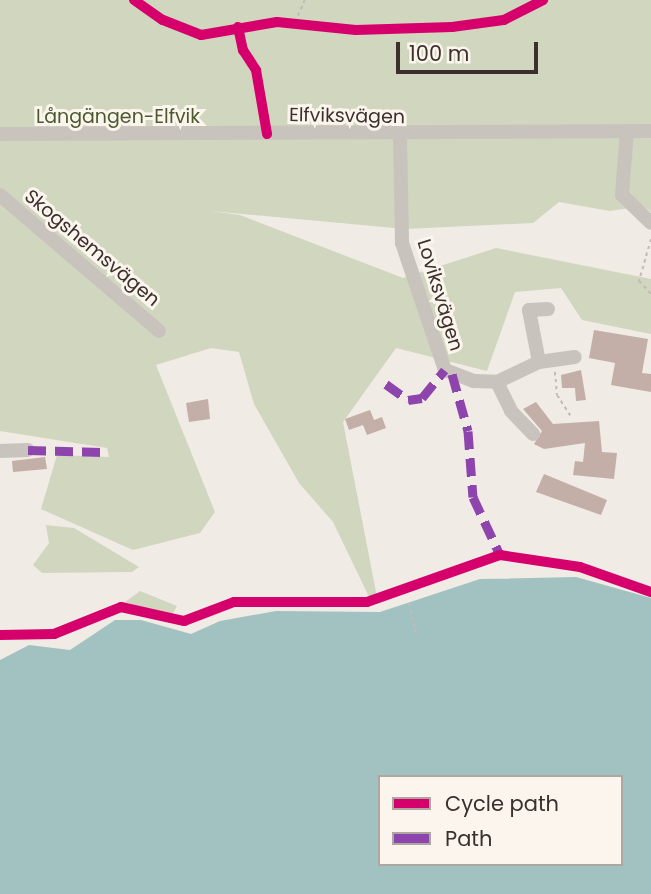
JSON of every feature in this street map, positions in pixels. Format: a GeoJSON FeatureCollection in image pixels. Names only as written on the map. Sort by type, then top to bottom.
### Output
{"type":"FeatureCollection","features":[{"type":"Feature","properties":{"kind":"street"},"geometry":{"type":"LineString","coordinates":[[627,131],[622,195],[651,223]]}},
{"type":"Feature","properties":{"kind":"street","name":"Elfviksvägen"},"geometry":{"type":"LineString","coordinates":[[0,134],[400,136],[651,131]]}},
{"type":"Feature","properties":{"kind":"street","name":"Loviksvägen"},"geometry":{"type":"LineString","coordinates":[[400,136],[402,243],[440,362],[452,374],[497,382]]}},
{"type":"Feature","properties":{"kind":"street","name":"Skogshemsvägen"},"geometry":{"type":"LineString","coordinates":[[0,195],[159,331]]}},
{"type":"Feature","properties":{"kind":"street"},"geometry":{"type":"LineString","coordinates":[[546,361],[529,310],[548,309]]}},
{"type":"Feature","properties":{"kind":"street"},"geometry":{"type":"LineString","coordinates":[[533,434],[511,411],[497,382],[546,361],[575,358]]}},
{"type":"Feature","properties":{"kind":"street"},"geometry":{"type":"LineString","coordinates":[[0,451],[28,450]]}},
{"type":"Feature","properties":{"kind":"path"},"geometry":{"type":"LineString","coordinates":[[295,23],[305,0]]}},
{"type":"Feature","properties":{"kind":"path"},"geometry":{"type":"LineString","coordinates":[[277,22],[308,23]]}},
{"type":"Feature","properties":{"kind":"path"},"geometry":{"type":"LineString","coordinates":[[651,239],[639,281],[651,294]]}},
{"type":"Feature","properties":{"kind":"path"},"geometry":{"type":"LineString","coordinates":[[546,361],[556,392],[572,418]]}},
{"type":"Feature","properties":{"kind":"path"},"geometry":{"type":"LineString","coordinates":[[409,603],[416,634]]}},
{"type":"Feature","properties":{"kind":"green space","name":"Långängen-Elfvik"},"geometry":{"type":"Polygon","coordinates":[[[0,0],[651,0],[651,212],[643,206],[610,211],[559,202],[533,223],[405,229],[210,211],[240,215],[403,278],[496,248],[651,279],[651,334],[582,320],[561,288],[515,292],[487,371],[396,348],[343,422],[377,597],[371,601],[333,522],[299,483],[254,404],[239,352],[211,348],[156,365],[215,512],[200,533],[133,550],[41,509],[57,455],[109,457],[107,448],[0,431],[0,0]]]}},
{"type":"Feature","properties":{"kind":"green space"},"geometry":{"type":"Polygon","coordinates":[[[46,525],[74,528],[139,567],[132,572],[42,573],[33,565],[49,543],[46,525]]]}},
{"type":"Feature","properties":{"kind":"green space"},"geometry":{"type":"Polygon","coordinates":[[[140,591],[177,606],[171,617],[125,602],[140,591]]]}},
{"type":"Feature","properties":{"kind":"water"},"geometry":{"type":"Polygon","coordinates":[[[576,577],[651,598],[651,894],[0,894],[0,660],[29,645],[70,650],[115,620],[141,620],[191,634],[220,621],[276,611],[380,612],[480,579],[576,577]]]}},
{"type":"Feature","properties":{"kind":"building"},"geometry":{"type":"Polygon","coordinates":[[[594,330],[648,339],[642,373],[651,374],[651,392],[611,385],[615,363],[589,358],[594,330]]]}},
{"type":"Feature","properties":{"kind":"building"},"geometry":{"type":"Polygon","coordinates":[[[581,370],[586,400],[576,401],[575,388],[562,388],[561,375],[581,370]]]}},
{"type":"Feature","properties":{"kind":"building"},"geometry":{"type":"Polygon","coordinates":[[[208,399],[210,419],[189,422],[186,403],[208,399]]]}},
{"type":"Feature","properties":{"kind":"building"},"geometry":{"type":"Polygon","coordinates":[[[536,402],[553,424],[599,421],[602,452],[617,453],[614,479],[573,475],[575,461],[583,462],[585,443],[544,449],[534,444],[542,431],[523,409],[536,402]]]}},
{"type":"Feature","properties":{"kind":"building"},"geometry":{"type":"Polygon","coordinates":[[[370,410],[374,420],[382,417],[386,428],[367,435],[363,425],[349,430],[345,419],[370,410]]]}},
{"type":"Feature","properties":{"kind":"building"},"geometry":{"type":"Polygon","coordinates":[[[45,457],[47,469],[13,472],[12,461],[45,457]]]}},
{"type":"Feature","properties":{"kind":"building"},"geometry":{"type":"Polygon","coordinates":[[[544,474],[607,500],[601,515],[536,492],[544,474]]]}},
{"type":"Feature","properties":{"kind":"marked path"},"geometry":{"type":"LineString","coordinates":[[386,384],[408,400],[422,398],[445,370]]}},
{"type":"Feature","properties":{"kind":"marked path"},"geometry":{"type":"LineString","coordinates":[[452,374],[468,431],[473,497],[500,555]]}},
{"type":"Feature","properties":{"kind":"marked path"},"geometry":{"type":"LineString","coordinates":[[28,450],[102,452]]}},
{"type":"Feature","properties":{"kind":"cycle path"},"geometry":{"type":"LineString","coordinates":[[134,0],[163,20],[201,35],[277,22],[356,30],[452,27],[504,20],[543,0]]}},
{"type":"Feature","properties":{"kind":"cycle path"},"geometry":{"type":"LineString","coordinates":[[238,27],[243,50],[256,70],[267,134]]}},
{"type":"Feature","properties":{"kind":"cycle path"},"geometry":{"type":"LineString","coordinates":[[0,635],[54,634],[121,607],[184,621],[234,602],[367,602],[500,555],[580,567],[651,592]]}}]}
